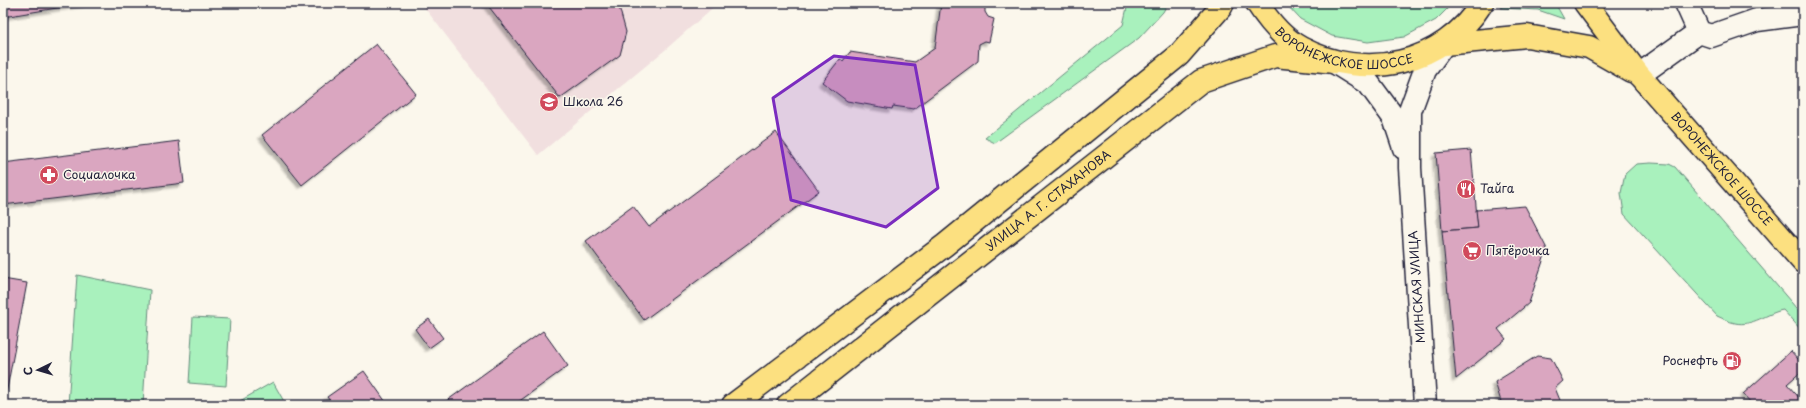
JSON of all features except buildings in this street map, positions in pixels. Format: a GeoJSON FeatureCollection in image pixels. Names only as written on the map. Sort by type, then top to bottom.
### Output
{"type":"FeatureCollection","features":[{"type":"Feature","properties":{"kind":"main road"},"geometry":{"type":"LineString","coordinates":[[733,405],[945,245],[1173,60],[1223,3]]}},
{"type":"Feature","properties":{"kind":"main road","name":"ВОРОНЕЖСКОЕ ШОССЕ"},"geometry":{"type":"LineString","coordinates":[[1256,3],[1271,24],[1300,47],[1334,62],[1372,66],[1409,60],[1444,44],[1472,19],[1482,3]]}},
{"type":"Feature","properties":{"kind":"main road","name":"ВОРОНЕЖСКОЕ ШОССЕ"},"geometry":{"type":"LineString","coordinates":[[1585,3],[1640,75],[1803,262]]}},
{"type":"Feature","properties":{"kind":"main road","name":"ВОРОНЕЖСКОЕ ШОССЕ"},"geometry":{"type":"LineString","coordinates":[[1444,44],[1527,36],[1590,47],[1640,75]]}},
{"type":"Feature","properties":{"kind":"main road","name":"УЛИЦА А. Г. СТАХАНОВА"},"geometry":{"type":"LineString","coordinates":[[788,405],[1201,81],[1275,56],[1334,62]]}},
{"type":"Feature","properties":{"kind":"street"},"geometry":{"type":"LineString","coordinates":[[1686,3],[1699,32],[1711,36],[1757,20],[1803,14]]}},
{"type":"Feature","properties":{"kind":"street"},"geometry":{"type":"LineString","coordinates":[[1640,75],[1699,32]]}},
{"type":"Feature","properties":{"kind":"street"},"geometry":{"type":"LineString","coordinates":[[1410,168],[1410,111],[1425,70],[1444,44]]}},
{"type":"Feature","properties":{"kind":"street"},"geometry":{"type":"LineString","coordinates":[[1334,62],[1369,84],[1394,118],[1410,168]]}},
{"type":"Feature","properties":{"kind":"street","name":"МИНСКАЯ УЛИЦА"},"geometry":{"type":"LineString","coordinates":[[1410,168],[1425,405]]}},
{"type":"Feature","properties":{"kind":"highlighted area"},"geometry":{"type":"Polygon","coordinates":[[[834,56],[915,65],[938,188],[886,227],[791,200],[773,98],[834,56]]]}},
{"type":"Feature","properties":{"kind":"shaded area","name":"Школа 26"},"geometry":{"type":"Polygon","coordinates":[[[421,3],[718,3],[665,50],[538,155],[421,3]]]}},
{"type":"Feature","properties":{"kind":"green space"},"geometry":{"type":"Polygon","coordinates":[[[1128,3],[1168,3],[1163,12],[1139,38],[995,143],[985,138],[1123,25],[1128,3]]]}},
{"type":"Feature","properties":{"kind":"green space"},"geometry":{"type":"Polygon","coordinates":[[[1285,3],[1453,3],[1436,20],[1404,37],[1368,42],[1332,36],[1300,19],[1285,3]]]}},
{"type":"Feature","properties":{"kind":"green space"},"geometry":{"type":"Polygon","coordinates":[[[1503,3],[1555,3],[1564,19],[1538,10],[1501,8],[1503,3]]]}},
{"type":"Feature","properties":{"kind":"green space"},"geometry":{"type":"Polygon","coordinates":[[[1636,164],[1669,164],[1675,167],[1803,316],[1803,332],[1783,310],[1741,324],[1730,322],[1717,316],[1624,214],[1621,193],[1625,174],[1636,164]]]}},
{"type":"Feature","properties":{"kind":"green space"},"geometry":{"type":"Polygon","coordinates":[[[77,275],[150,290],[143,405],[68,405],[77,275]]]}},
{"type":"Feature","properties":{"kind":"green space"},"geometry":{"type":"Polygon","coordinates":[[[193,317],[230,319],[226,386],[189,383],[193,317]]]}},
{"type":"Feature","properties":{"kind":"green space"},"geometry":{"type":"Polygon","coordinates":[[[273,382],[286,405],[233,405],[273,382]]]}},
{"type":"Feature","properties":{"kind":"place","name":"Школа 26"},"geometry":{"type":"Point","coordinates":[549,102]}},
{"type":"Feature","properties":{"kind":"place","name":"Социалочка"},"geometry":{"type":"Point","coordinates":[49,175]}},
{"type":"Feature","properties":{"kind":"place","name":"Тайга"},"geometry":{"type":"Point","coordinates":[1466,189]}},
{"type":"Feature","properties":{"kind":"place","name":"Пятёрочка"},"geometry":{"type":"Point","coordinates":[1472,251]}},
{"type":"Feature","properties":{"kind":"place","name":"Роснефть"},"geometry":{"type":"Point","coordinates":[1732,361]}}]}
